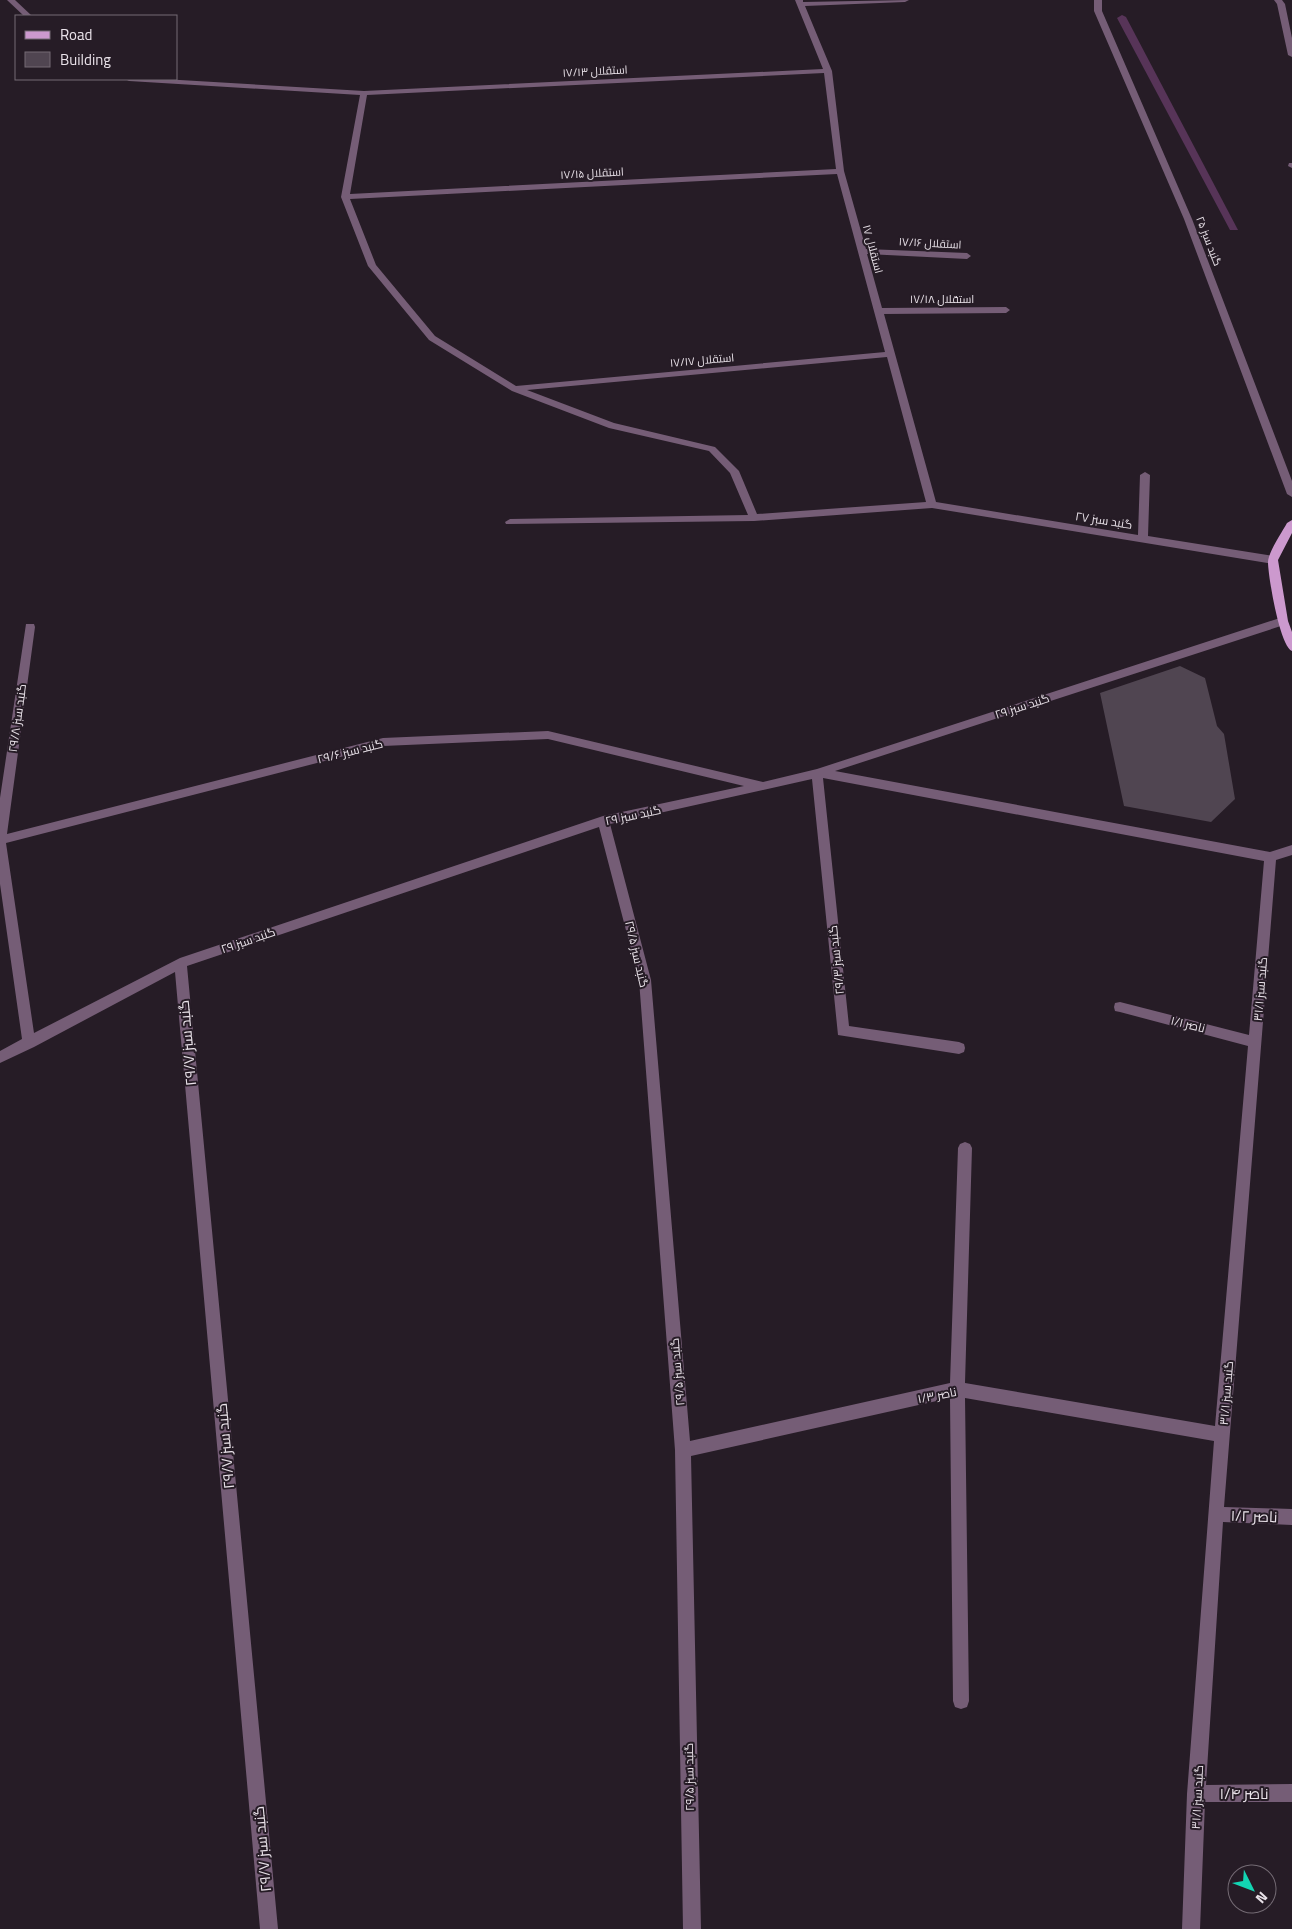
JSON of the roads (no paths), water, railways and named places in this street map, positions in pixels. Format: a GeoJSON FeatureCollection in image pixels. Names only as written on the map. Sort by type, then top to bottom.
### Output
{"type":"FeatureCollection","features":[{"type":"Feature","properties":{"kind":"main road"},"geometry":{"type":"LineString","coordinates":[[1292,523],[1273,560],[1283,621],[1292,647]]}},
{"type":"Feature","properties":{"kind":"street"},"geometry":{"type":"LineString","coordinates":[[11,0],[27,15]]}},
{"type":"Feature","properties":{"kind":"street"},"geometry":{"type":"LineString","coordinates":[[801,2],[905,0]]}},
{"type":"Feature","properties":{"kind":"street","name":"گنبد سبز ۲۵"},"geometry":{"type":"LineString","coordinates":[[1098,0],[1098,11],[1188,219],[1292,494]]}},
{"type":"Feature","properties":{"kind":"street"},"geometry":{"type":"LineString","coordinates":[[1278,0],[1281,4],[1292,55]]}},
{"type":"Feature","properties":{"kind":"street","name":"استقلال ۱۷"},"geometry":{"type":"LineString","coordinates":[[801,2],[828,72],[840,171],[932,505]]}},
{"type":"Feature","properties":{"kind":"street","name":"استقلال ۱۷/۱۳"},"geometry":{"type":"LineString","coordinates":[[146,80],[364,93],[828,72]]}},
{"type":"Feature","properties":{"kind":"street"},"geometry":{"type":"LineString","coordinates":[[364,93],[345,197],[372,266],[432,338],[515,388],[612,426],[712,449],[734,471],[754,518]]}},
{"type":"Feature","properties":{"kind":"street","name":"استقلال ۱۷/۱۵"},"geometry":{"type":"LineString","coordinates":[[345,197],[840,171]]}},
{"type":"Feature","properties":{"kind":"street","name":"استقلال ۱۷/۱۶"},"geometry":{"type":"LineString","coordinates":[[862,251],[967,256]]}},
{"type":"Feature","properties":{"kind":"street","name":"استقلال ۱۷/۱۸"},"geometry":{"type":"LineString","coordinates":[[878,311],[1006,310]]}},
{"type":"Feature","properties":{"kind":"street","name":"استقلال ۱۷/۱۷"},"geometry":{"type":"LineString","coordinates":[[515,388],[890,354]]}},
{"type":"Feature","properties":{"kind":"street"},"geometry":{"type":"LineString","coordinates":[[1143,539],[1145,475]]}},
{"type":"Feature","properties":{"kind":"street","name":"گنبد سبز ۲۷"},"geometry":{"type":"LineString","coordinates":[[510,522],[754,518],[932,505],[1273,560]]}},
{"type":"Feature","properties":{"kind":"street","name":"گنبد سبز ۲۹"},"geometry":{"type":"LineString","coordinates":[[0,1057],[180,963],[603,821],[817,773],[1283,621]]}},
{"type":"Feature","properties":{"kind":"street","name":"گنبد سبز ۲۹/۸"},"geometry":{"type":"LineString","coordinates":[[29,1043],[0,840],[30,627]]}},
{"type":"Feature","properties":{"kind":"street","name":"گنبد سبز ۲۹/۶"},"geometry":{"type":"LineString","coordinates":[[0,840],[383,742],[548,735],[764,786]]}},
{"type":"Feature","properties":{"kind":"street"},"geometry":{"type":"LineString","coordinates":[[817,773],[1270,857],[1292,850]]}},
{"type":"Feature","properties":{"kind":"street","name":"گنبد سبز ۲۹/۳"},"geometry":{"type":"LineString","coordinates":[[817,773],[842,1031],[959,1048]]}},
{"type":"Feature","properties":{"kind":"street","name":"گنبد سبز ۲۹/۵"},"geometry":{"type":"LineString","coordinates":[[603,821],[645,980],[683,1450],[692,1929]]}},
{"type":"Feature","properties":{"kind":"street","name":"گنبد سبز ۳۱/۱"},"geometry":{"type":"LineString","coordinates":[[1191,1929],[1196,1794],[1216,1514],[1270,857]]}},
{"type":"Feature","properties":{"kind":"street","name":"گنبد سبز ۲۹/۷"},"geometry":{"type":"LineString","coordinates":[[180,963],[270,1929]]}},
{"type":"Feature","properties":{"kind":"street","name":"ناصر ۱/۱"},"geometry":{"type":"LineString","coordinates":[[1120,1007],[1255,1042]]}},
{"type":"Feature","properties":{"kind":"street"},"geometry":{"type":"LineString","coordinates":[[961,1700],[957,1389],[965,1148]]}},
{"type":"Feature","properties":{"kind":"street","name":"ناصر ۱/۳"},"geometry":{"type":"LineString","coordinates":[[683,1450],[957,1389],[1222,1435]]}},
{"type":"Feature","properties":{"kind":"street","name":"ناصر ۱/۲"},"geometry":{"type":"LineString","coordinates":[[1216,1514],[1292,1517]]}},
{"type":"Feature","properties":{"kind":"street","name":"ناصر ۱/۴"},"geometry":{"type":"LineString","coordinates":[[1196,1794],[1292,1793]]}}]}
